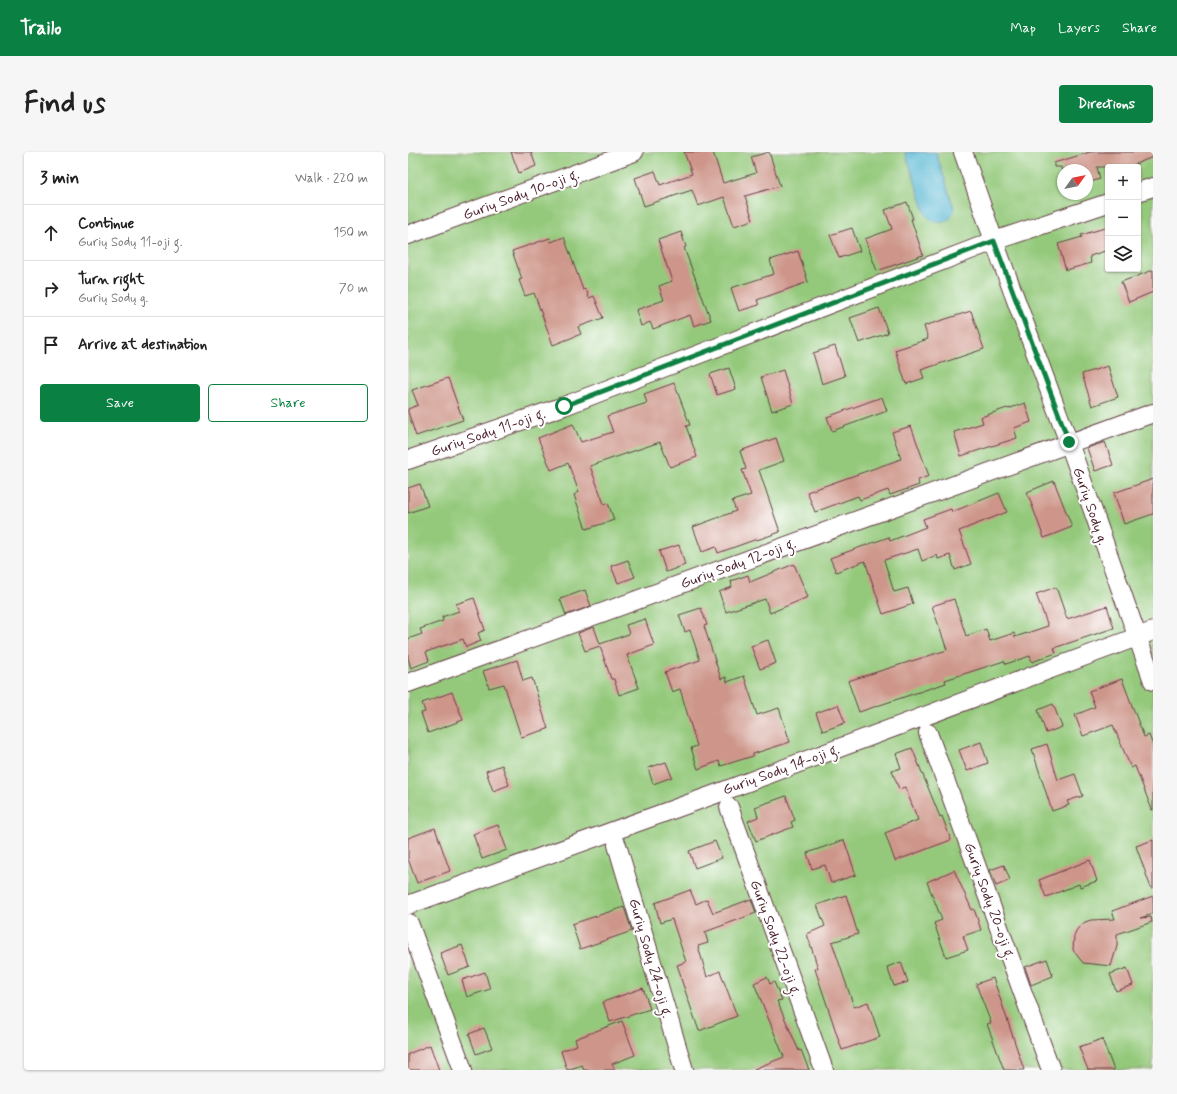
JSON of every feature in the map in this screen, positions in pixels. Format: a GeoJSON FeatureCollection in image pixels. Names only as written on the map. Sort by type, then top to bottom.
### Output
{"type":"FeatureCollection","features":[{"type":"Feature","properties":{"kind":"street","name":"Gurių Sodų 10-oji g."},"geometry":{"type":"LineString","coordinates":[[408,235],[634,152]]}},
{"type":"Feature","properties":{"kind":"street","name":"Gurių Sodų g."},"geometry":{"type":"LineString","coordinates":[[963,152],[994,241],[1069,442],[1145,634],[1153,681]]}},
{"type":"Feature","properties":{"kind":"street"},"geometry":{"type":"LineString","coordinates":[[1141,191],[1153,187]]}},
{"type":"Feature","properties":{"kind":"street","name":"Gurių Sodų 11-oji g."},"geometry":{"type":"LineString","coordinates":[[408,460],[564,406],[994,241],[1105,203]]}},
{"type":"Feature","properties":{"kind":"street","name":"Gurių Sodų 12-oji g."},"geometry":{"type":"LineString","coordinates":[[408,683],[1153,412]]}},
{"type":"Feature","properties":{"kind":"street","name":"Gurių Sodų 14-oji g."},"geometry":{"type":"LineString","coordinates":[[408,905],[713,795],[1145,634]]}},
{"type":"Feature","properties":{"kind":"street","name":"Gurių Sodų 20-oji g."},"geometry":{"type":"LineString","coordinates":[[928,732],[1051,1070]]}},
{"type":"Feature","properties":{"kind":"street","name":"Gurių Sodų 22-oji g."},"geometry":{"type":"LineString","coordinates":[[729,807],[824,1070]]}},
{"type":"Feature","properties":{"kind":"street","name":"Gurių Sodų 24-oji g."},"geometry":{"type":"LineString","coordinates":[[618,845],[684,1070]]}},
{"type":"Feature","properties":{"kind":"street"},"geometry":{"type":"LineString","coordinates":[[409,922],[463,1070]]}},
{"type":"Feature","properties":{"kind":"green space"},"geometry":{"type":"Polygon","coordinates":[[[408,152],[1153,152],[1153,1070],[408,1070],[408,152]]]}},
{"type":"Feature","properties":{"kind":"water"},"geometry":{"type":"Polygon","coordinates":[[[905,152],[936,152],[954,208],[953,213],[947,220],[939,222],[930,219],[926,215],[905,152]]]}},
{"type":"Feature","properties":{"kind":"building"},"geometry":{"type":"Polygon","coordinates":[[[511,152],[531,152],[536,166],[519,173],[511,152]]]}},
{"type":"Feature","properties":{"kind":"building"},"geometry":{"type":"Polygon","coordinates":[[[684,152],[713,152],[723,183],[756,173],[751,157],[769,152],[780,186],[745,196],[753,220],[734,226],[724,197],[698,206],[692,190],[644,206],[635,178],[655,171],[660,185],[692,174],[684,152]]]}},
{"type":"Feature","properties":{"kind":"building"},"geometry":{"type":"Polygon","coordinates":[[[1090,152],[1153,152],[1153,157],[1136,164],[1105,164],[1105,167],[1097,167],[1100,179],[1093,181],[1093,164],[1057,164],[1057,167],[1054,167],[1054,163],[1090,152]]]}},
{"type":"Feature","properties":{"kind":"building"},"geometry":{"type":"Polygon","coordinates":[[[907,202],[923,255],[877,271],[865,239],[892,229],[885,210],[907,202]]]}},
{"type":"Feature","properties":{"kind":"building"},"geometry":{"type":"Polygon","coordinates":[[[852,228],[860,251],[839,258],[830,235],[852,228]]]}},
{"type":"Feature","properties":{"kind":"building"},"geometry":{"type":"Polygon","coordinates":[[[1105,228],[1105,251],[1090,256],[1091,263],[1066,270],[1058,244],[1082,237],[1081,235],[1105,228]]]}},
{"type":"Feature","properties":{"kind":"building"},"geometry":{"type":"Polygon","coordinates":[[[681,232],[686,247],[684,248],[711,320],[694,326],[690,315],[653,329],[650,322],[641,326],[636,310],[664,300],[659,286],[672,281],[658,240],[681,232]]]}},
{"type":"Feature","properties":{"kind":"building"},"geometry":{"type":"Polygon","coordinates":[[[564,237],[583,290],[586,289],[589,298],[594,296],[603,318],[578,327],[581,334],[553,345],[534,293],[525,296],[519,280],[522,279],[512,251],[550,238],[551,242],[564,237]]]}},
{"type":"Feature","properties":{"kind":"building"},"geometry":{"type":"Polygon","coordinates":[[[798,251],[808,282],[757,300],[759,305],[739,311],[731,288],[774,274],[770,260],[798,251]]]}},
{"type":"Feature","properties":{"kind":"building"},"geometry":{"type":"Polygon","coordinates":[[[1153,270],[1153,292],[1129,302],[1121,282],[1153,270]]]}},
{"type":"Feature","properties":{"kind":"building"},"geometry":{"type":"Polygon","coordinates":[[[879,308],[888,333],[859,343],[850,318],[879,308]]]}},
{"type":"Feature","properties":{"kind":"building"},"geometry":{"type":"Polygon","coordinates":[[[971,311],[984,349],[921,370],[924,378],[906,384],[895,350],[928,339],[924,326],[971,311]]]}},
{"type":"Feature","properties":{"kind":"building"},"geometry":{"type":"Polygon","coordinates":[[[835,346],[845,376],[822,384],[813,353],[835,346]]]}},
{"type":"Feature","properties":{"kind":"building"},"geometry":{"type":"Polygon","coordinates":[[[1108,366],[1118,397],[1092,406],[1082,374],[1108,366]]]}},
{"type":"Feature","properties":{"kind":"building"},"geometry":{"type":"Polygon","coordinates":[[[729,368],[736,389],[717,395],[710,374],[729,368]]]}},
{"type":"Feature","properties":{"kind":"building"},"geometry":{"type":"Polygon","coordinates":[[[783,370],[793,404],[772,411],[761,377],[783,370]]]}},
{"type":"Feature","properties":{"kind":"building"},"geometry":{"type":"Polygon","coordinates":[[[448,378],[463,420],[416,436],[408,412],[408,409],[418,405],[412,390],[448,378]]]}},
{"type":"Feature","properties":{"kind":"building"},"geometry":{"type":"Polygon","coordinates":[[[674,383],[690,425],[686,426],[697,457],[670,467],[660,442],[590,466],[604,504],[608,503],[614,520],[586,529],[574,495],[579,492],[568,463],[551,470],[538,438],[573,424],[581,442],[613,432],[607,416],[647,403],[644,394],[674,383]]]}},
{"type":"Feature","properties":{"kind":"building"},"geometry":{"type":"Polygon","coordinates":[[[882,397],[887,411],[832,431],[827,417],[882,397]]]}},
{"type":"Feature","properties":{"kind":"building"},"geometry":{"type":"Polygon","coordinates":[[[1025,403],[1031,422],[1014,428],[1017,438],[961,456],[954,432],[983,423],[981,417],[1025,403]]]}},
{"type":"Feature","properties":{"kind":"building"},"geometry":{"type":"Polygon","coordinates":[[[911,426],[929,476],[918,480],[919,485],[890,495],[888,490],[860,500],[858,496],[815,512],[807,492],[901,459],[892,432],[911,426]]]}},
{"type":"Feature","properties":{"kind":"building"},"geometry":{"type":"Polygon","coordinates":[[[776,438],[784,461],[759,470],[780,532],[718,553],[716,547],[702,552],[693,527],[736,511],[732,501],[751,495],[742,470],[746,469],[740,451],[776,438]]]}},
{"type":"Feature","properties":{"kind":"building"},"geometry":{"type":"Polygon","coordinates":[[[1105,442],[1113,465],[1095,471],[1087,448],[1105,442]]]}},
{"type":"Feature","properties":{"kind":"building"},"geometry":{"type":"Polygon","coordinates":[[[1153,479],[1153,514],[1124,524],[1114,493],[1153,479]]]}},
{"type":"Feature","properties":{"kind":"building"},"geometry":{"type":"Polygon","coordinates":[[[1054,481],[1072,527],[1044,538],[1027,492],[1054,481]]]}},
{"type":"Feature","properties":{"kind":"building"},"geometry":{"type":"Polygon","coordinates":[[[420,484],[428,506],[408,513],[408,488],[420,484]]]}},
{"type":"Feature","properties":{"kind":"building"},"geometry":{"type":"Polygon","coordinates":[[[999,493],[1007,512],[959,531],[971,564],[955,570],[950,555],[938,559],[937,555],[922,561],[918,549],[884,560],[894,592],[908,588],[913,604],[883,614],[865,561],[836,572],[830,558],[889,537],[890,541],[926,527],[923,519],[951,509],[952,512],[999,493]]]}},
{"type":"Feature","properties":{"kind":"building"},"geometry":{"type":"Polygon","coordinates":[[[679,545],[685,565],[666,572],[659,551],[679,545]]]}},
{"type":"Feature","properties":{"kind":"building"},"geometry":{"type":"Polygon","coordinates":[[[628,560],[635,577],[618,583],[611,566],[628,560]]]}},
{"type":"Feature","properties":{"kind":"building"},"geometry":{"type":"Polygon","coordinates":[[[794,564],[808,597],[770,613],[765,599],[726,612],[719,592],[732,587],[731,581],[748,575],[750,582],[794,564]]]}},
{"type":"Feature","properties":{"kind":"building"},"geometry":{"type":"Polygon","coordinates":[[[1056,587],[1067,619],[1107,606],[1114,628],[1054,648],[1056,653],[1032,662],[1030,656],[1006,664],[1004,661],[945,680],[946,683],[859,712],[848,681],[947,650],[932,606],[954,599],[966,636],[986,629],[990,641],[1014,633],[1015,637],[1048,626],[1036,594],[1056,587]]]}},
{"type":"Feature","properties":{"kind":"building"},"geometry":{"type":"Polygon","coordinates":[[[585,590],[591,606],[566,615],[560,599],[585,590]]]}},
{"type":"Feature","properties":{"kind":"building"},"geometry":{"type":"Polygon","coordinates":[[[474,598],[485,630],[478,633],[481,641],[466,647],[463,639],[426,652],[429,661],[411,668],[408,658],[408,639],[422,634],[420,629],[443,621],[442,617],[459,611],[456,604],[474,598]]]}},
{"type":"Feature","properties":{"kind":"building"},"geometry":{"type":"Polygon","coordinates":[[[701,608],[707,625],[704,626],[721,679],[726,677],[727,682],[744,676],[757,715],[779,708],[790,742],[721,766],[719,761],[698,769],[691,748],[697,746],[680,689],[672,692],[665,672],[700,660],[690,630],[685,632],[679,615],[701,608]]]}},
{"type":"Feature","properties":{"kind":"building"},"geometry":{"type":"Polygon","coordinates":[[[645,619],[654,645],[627,655],[639,688],[619,695],[614,679],[611,679],[600,646],[585,651],[578,633],[594,627],[600,644],[629,634],[626,625],[645,619]]]}},
{"type":"Feature","properties":{"kind":"building"},"geometry":{"type":"Polygon","coordinates":[[[768,640],[776,663],[760,669],[751,646],[768,640]]]}},
{"type":"Feature","properties":{"kind":"building"},"geometry":{"type":"Polygon","coordinates":[[[517,660],[523,681],[532,678],[548,729],[521,737],[504,684],[489,688],[483,671],[517,660]]]}},
{"type":"Feature","properties":{"kind":"building"},"geometry":{"type":"Polygon","coordinates":[[[1122,679],[1144,737],[1149,735],[1153,745],[1153,810],[1135,766],[1131,768],[1113,725],[1083,736],[1075,715],[1095,707],[1089,691],[1122,679]]]}},
{"type":"Feature","properties":{"kind":"building"},"geometry":{"type":"Polygon","coordinates":[[[452,692],[463,720],[428,733],[421,713],[425,712],[422,703],[452,692]]]}},
{"type":"Feature","properties":{"kind":"building"},"geometry":{"type":"Polygon","coordinates":[[[1053,704],[1062,727],[1046,733],[1038,710],[1053,704]]]}},
{"type":"Feature","properties":{"kind":"building"},"geometry":{"type":"Polygon","coordinates":[[[838,705],[845,723],[823,731],[816,713],[838,705]]]}},
{"type":"Feature","properties":{"kind":"building"},"geometry":{"type":"Polygon","coordinates":[[[981,742],[988,763],[967,771],[959,750],[981,742]]]}},
{"type":"Feature","properties":{"kind":"building"},"geometry":{"type":"Polygon","coordinates":[[[1047,744],[1058,780],[1075,774],[1083,796],[1067,801],[1069,805],[1052,811],[1032,749],[1047,744]]]}},
{"type":"Feature","properties":{"kind":"building"},"geometry":{"type":"Polygon","coordinates":[[[912,748],[951,840],[895,861],[885,833],[918,820],[905,787],[899,789],[892,771],[901,768],[896,754],[912,748]]]}},
{"type":"Feature","properties":{"kind":"building"},"geometry":{"type":"Polygon","coordinates":[[[666,762],[672,777],[653,784],[648,768],[666,762]]]}},
{"type":"Feature","properties":{"kind":"building"},"geometry":{"type":"Polygon","coordinates":[[[502,765],[509,785],[493,791],[486,771],[502,765]]]}},
{"type":"Feature","properties":{"kind":"building"},"geometry":{"type":"Polygon","coordinates":[[[786,796],[795,820],[791,822],[793,827],[756,841],[748,821],[758,817],[755,807],[786,796]]]}},
{"type":"Feature","properties":{"kind":"building"},"geometry":{"type":"Polygon","coordinates":[[[498,825],[507,850],[482,859],[473,834],[498,825]]]}},
{"type":"Feature","properties":{"kind":"building"},"geometry":{"type":"Polygon","coordinates":[[[435,828],[450,871],[417,883],[408,859],[408,838],[435,828]]]}},
{"type":"Feature","properties":{"kind":"building"},"geometry":{"type":"Polygon","coordinates":[[[844,840],[856,875],[831,883],[825,865],[812,869],[807,853],[844,840]]]}},
{"type":"Feature","properties":{"kind":"building"},"geometry":{"type":"Polygon","coordinates":[[[1153,840],[1153,888],[1151,888],[1136,846],[1153,840]]]}},
{"type":"Feature","properties":{"kind":"building"},"geometry":{"type":"Polygon","coordinates":[[[715,841],[722,858],[695,868],[689,851],[715,841]]]}},
{"type":"Feature","properties":{"kind":"building"},"geometry":{"type":"Polygon","coordinates":[[[1090,860],[1097,881],[1080,887],[1079,884],[1046,897],[1039,880],[1090,860]]]}},
{"type":"Feature","properties":{"kind":"building"},"geometry":{"type":"Polygon","coordinates":[[[1004,865],[1010,880],[996,886],[990,870],[1004,865]]]}},
{"type":"Feature","properties":{"kind":"building"},"geometry":{"type":"Polygon","coordinates":[[[954,870],[972,910],[974,909],[981,930],[963,936],[968,950],[946,957],[934,923],[942,920],[927,882],[954,870]]]}},
{"type":"Feature","properties":{"kind":"building"},"geometry":{"type":"Polygon","coordinates":[[[690,890],[696,904],[707,899],[713,913],[751,899],[756,913],[705,932],[708,943],[698,946],[707,977],[720,971],[737,1016],[699,1031],[677,965],[686,962],[672,919],[660,923],[655,903],[690,890]]]}},
{"type":"Feature","properties":{"kind":"building"},"geometry":{"type":"Polygon","coordinates":[[[846,895],[858,934],[832,942],[854,1007],[868,1002],[880,1037],[842,1050],[815,969],[818,968],[807,934],[825,926],[817,905],[846,895]]]}},
{"type":"Feature","properties":{"kind":"building"},"geometry":{"type":"Polygon","coordinates":[[[1153,896],[1153,914],[1140,918],[1151,917],[1152,922],[1117,934],[1117,946],[1111,966],[1083,963],[1073,950],[1074,936],[1080,926],[1091,920],[1115,919],[1112,911],[1153,896]]]}},
{"type":"Feature","properties":{"kind":"building"},"geometry":{"type":"Polygon","coordinates":[[[624,907],[632,931],[580,949],[572,924],[624,907]]]}},
{"type":"Feature","properties":{"kind":"building"},"geometry":{"type":"Polygon","coordinates":[[[462,945],[470,967],[448,975],[440,953],[462,945]]]}},
{"type":"Feature","properties":{"kind":"building"},"geometry":{"type":"Polygon","coordinates":[[[1047,959],[1053,976],[1031,985],[1025,967],[1047,959]]]}},
{"type":"Feature","properties":{"kind":"building"},"geometry":{"type":"Polygon","coordinates":[[[901,962],[908,982],[894,986],[887,967],[901,962]]]}},
{"type":"Feature","properties":{"kind":"building"},"geometry":{"type":"Polygon","coordinates":[[[1127,968],[1133,985],[1116,991],[1110,974],[1127,968]]]}},
{"type":"Feature","properties":{"kind":"building"},"geometry":{"type":"Polygon","coordinates":[[[485,972],[490,989],[467,997],[462,980],[485,972]]]}},
{"type":"Feature","properties":{"kind":"building"},"geometry":{"type":"Polygon","coordinates":[[[767,977],[770,984],[774,982],[782,1000],[777,1001],[809,1070],[754,1070],[784,1057],[754,983],[767,977]]]}},
{"type":"Feature","properties":{"kind":"building"},"geometry":{"type":"Polygon","coordinates":[[[993,978],[1024,1070],[1004,1070],[987,1024],[991,1023],[976,984],[993,978]]]}},
{"type":"Feature","properties":{"kind":"building"},"geometry":{"type":"Polygon","coordinates":[[[643,988],[650,1009],[610,1022],[603,1002],[643,988]]]}},
{"type":"Feature","properties":{"kind":"building"},"geometry":{"type":"Polygon","coordinates":[[[622,1021],[635,1055],[612,1064],[615,1070],[584,1070],[582,1065],[567,1070],[561,1051],[577,1045],[575,1039],[622,1021]]]}},
{"type":"Feature","properties":{"kind":"building"},"geometry":{"type":"Polygon","coordinates":[[[484,1028],[492,1048],[476,1054],[469,1034],[484,1028]]]}},
{"type":"Feature","properties":{"kind":"building"},"geometry":{"type":"Polygon","coordinates":[[[1102,1039],[1114,1070],[1088,1070],[1079,1047],[1102,1039]]]}},
{"type":"Feature","properties":{"kind":"building"},"geometry":{"type":"Polygon","coordinates":[[[430,1045],[439,1070],[408,1070],[408,1054],[430,1045]]]}},
{"type":"Feature","properties":{"kind":"route"},"geometry":{"type":"LineString","coordinates":[[564,406],[994,241],[1069,442]]}}]}
